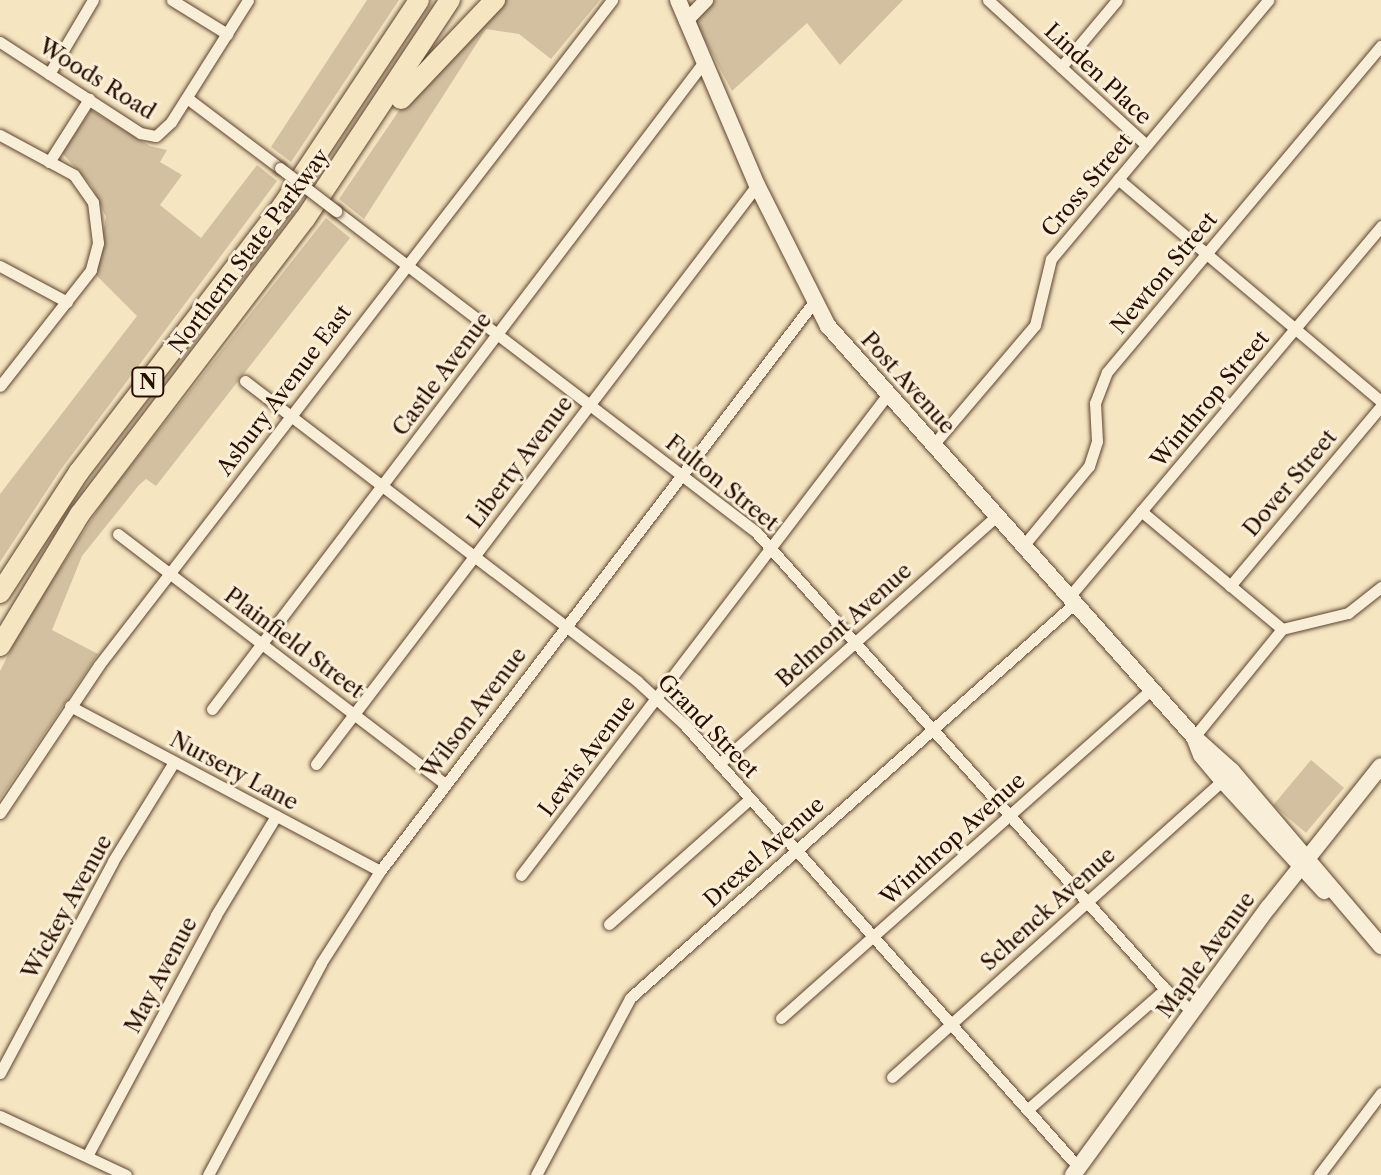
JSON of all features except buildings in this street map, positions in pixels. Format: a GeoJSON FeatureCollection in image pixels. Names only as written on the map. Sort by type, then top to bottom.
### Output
{"type":"FeatureCollection","features":[{"type":"Feature","properties":{"kind":"highway"},"geometry":{"type":"LineString","coordinates":[[370,79],[407,0]]}},
{"type":"Feature","properties":{"kind":"highway","name":"Northern State Parkway"},"geometry":{"type":"LineString","coordinates":[[0,593],[72,482],[260,237],[370,79],[419,0]]}},
{"type":"Feature","properties":{"kind":"highway","name":"Northern State Parkway"},"geometry":{"type":"LineString","coordinates":[[0,646],[102,483],[347,159],[450,0]]}},
{"type":"Feature","properties":{"kind":"highway"},"geometry":{"type":"LineString","coordinates":[[347,159],[432,62],[495,0]]}},
{"type":"Feature","properties":{"kind":"main road","name":"Post Avenue"},"geometry":{"type":"LineString","coordinates":[[678,0],[757,185],[813,303],[933,445],[1381,946]]}},
{"type":"Feature","properties":{"kind":"main road","name":"Maple Avenue"},"geometry":{"type":"LineString","coordinates":[[1076,1171],[1303,861],[1381,766]]}},
{"type":"Feature","properties":{"kind":"street"},"geometry":{"type":"LineString","coordinates":[[49,74],[93,0]]}},
{"type":"Feature","properties":{"kind":"street"},"geometry":{"type":"LineString","coordinates":[[172,0],[227,34]]}},
{"type":"Feature","properties":{"kind":"street"},"geometry":{"type":"LineString","coordinates":[[187,98],[248,0]]}},
{"type":"Feature","properties":{"kind":"street","name":"Asbury Avenue East"},"geometry":{"type":"LineString","coordinates":[[0,813],[70,706],[169,573],[612,0]]}},
{"type":"Feature","properties":{"kind":"street"},"geometry":{"type":"LineString","coordinates":[[686,21],[706,0]]}},
{"type":"Feature","properties":{"kind":"street","name":"Linden Place"},"geometry":{"type":"LineString","coordinates":[[988,0],[1146,145]]}},
{"type":"Feature","properties":{"kind":"street"},"geometry":{"type":"LineString","coordinates":[[1061,67],[1117,0]]}},
{"type":"Feature","properties":{"kind":"street","name":"Cross Street"},"geometry":{"type":"LineString","coordinates":[[933,445],[1035,325],[1051,259],[1268,0]]}},
{"type":"Feature","properties":{"kind":"street","name":"Woods Road"},"geometry":{"type":"LineString","coordinates":[[0,42],[149,137],[163,133],[187,98]]}},
{"type":"Feature","properties":{"kind":"street","name":"Newton Street"},"geometry":{"type":"LineString","coordinates":[[1023,546],[1089,466],[1097,441],[1095,403],[1107,372],[1381,46]]}},
{"type":"Feature","properties":{"kind":"street","name":"Castle Avenue"},"geometry":{"type":"LineString","coordinates":[[212,709],[703,63]]}},
{"type":"Feature","properties":{"kind":"street","name":"Fulton Street"},"geometry":{"type":"LineString","coordinates":[[187,98],[589,404],[771,548],[857,640],[1165,989],[1192,1011]]}},
{"type":"Feature","properties":{"kind":"street"},"geometry":{"type":"LineString","coordinates":[[49,162],[89,99]]}},
{"type":"Feature","properties":{"kind":"street"},"geometry":{"type":"LineString","coordinates":[[0,135],[49,162],[86,189],[97,218],[95,259],[67,302],[0,386]]}},
{"type":"Feature","properties":{"kind":"street"},"geometry":{"type":"LineString","coordinates":[[1118,179],[1381,404]]}},
{"type":"Feature","properties":{"kind":"street","name":"Liberty Avenue"},"geometry":{"type":"LineString","coordinates":[[316,764],[757,185]]}},
{"type":"Feature","properties":{"kind":"street","name":"Winthrop Street"},"geometry":{"type":"LineString","coordinates":[[1072,600],[1141,511],[1381,226]]}},
{"type":"Feature","properties":{"kind":"street"},"geometry":{"type":"LineString","coordinates":[[0,266],[67,302]]}},
{"type":"Feature","properties":{"kind":"street","name":"Wilson Avenue"},"geometry":{"type":"LineString","coordinates":[[208,1175],[321,963],[380,871],[813,303]]}},
{"type":"Feature","properties":{"kind":"street","name":"Grand Street"},"geometry":{"type":"LineString","coordinates":[[245,381],[656,698],[719,764],[1027,1110],[1076,1171]]}},
{"type":"Feature","properties":{"kind":"street","name":"Lewis Avenue"},"geometry":{"type":"LineString","coordinates":[[521,875],[888,394]]}},
{"type":"Feature","properties":{"kind":"street","name":"Dover Street"},"geometry":{"type":"LineString","coordinates":[[1230,586],[1381,404]]}},
{"type":"Feature","properties":{"kind":"street"},"geometry":{"type":"LineString","coordinates":[[1141,511],[1282,629]]}},
{"type":"Feature","properties":{"kind":"street","name":"Belmont Avenue"},"geometry":{"type":"LineString","coordinates":[[719,764],[996,516]]}},
{"type":"Feature","properties":{"kind":"street","name":"Plainfield Street"},"geometry":{"type":"LineString","coordinates":[[118,534],[445,784]]}},
{"type":"Feature","properties":{"kind":"street"},"geometry":{"type":"LineString","coordinates":[[1194,737],[1282,629],[1348,613],[1381,587]]}},
{"type":"Feature","properties":{"kind":"street","name":"Drexel Avenue"},"geometry":{"type":"LineString","coordinates":[[536,1175],[630,998],[1072,600]]}},
{"type":"Feature","properties":{"kind":"street","name":"Winthrop Avenue"},"geometry":{"type":"LineString","coordinates":[[781,1018],[1151,690]]}},
{"type":"Feature","properties":{"kind":"street","name":"Nursery Lane"},"geometry":{"type":"LineString","coordinates":[[70,706],[380,871]]}},
{"type":"Feature","properties":{"kind":"street","name":"Wickey Avenue"},"geometry":{"type":"LineString","coordinates":[[0,1073],[113,861],[174,762]]}},
{"type":"Feature","properties":{"kind":"street","name":"Schenck Avenue"},"geometry":{"type":"LineString","coordinates":[[892,1077],[1227,776]]}},
{"type":"Feature","properties":{"kind":"street"},"geometry":{"type":"LineString","coordinates":[[609,924],[750,799]]}},
{"type":"Feature","properties":{"kind":"street","name":"May Avenue"},"geometry":{"type":"LineString","coordinates":[[87,1156],[216,915],[276,816]]}},
{"type":"Feature","properties":{"kind":"street"},"geometry":{"type":"LineString","coordinates":[[1027,1110],[1165,989]]}},
{"type":"Feature","properties":{"kind":"street"},"geometry":{"type":"LineString","coordinates":[[1319,1175],[1381,1093]]}},
{"type":"Feature","properties":{"kind":"street"},"geometry":{"type":"LineString","coordinates":[[0,1116],[118,1173]]}},
{"type":"Feature","properties":{"kind":"shaded area"},"geometry":{"type":"Polygon","coordinates":[[[367,0],[399,0],[291,162],[271,147],[367,0]]]}},
{"type":"Feature","properties":{"kind":"shaded area"},"geometry":{"type":"Polygon","coordinates":[[[500,0],[600,0],[551,59],[519,34],[486,29],[364,219],[339,199],[415,87],[500,0]]]}},
{"type":"Feature","properties":{"kind":"shaded area"},"geometry":{"type":"Polygon","coordinates":[[[715,0],[903,0],[840,65],[807,23],[732,91],[695,21],[715,0]]]}},
{"type":"Feature","properties":{"kind":"shaded area"},"geometry":{"type":"Polygon","coordinates":[[[91,110],[150,146],[167,150],[160,162],[182,175],[160,205],[201,238],[257,165],[277,181],[59,472],[0,562],[0,494],[137,316],[95,274],[106,217],[92,186],[62,153],[91,110]]]}},
{"type":"Feature","properties":{"kind":"shaded area"},"geometry":{"type":"Polygon","coordinates":[[[326,218],[350,238],[156,486],[146,479],[139,485],[82,556],[52,630],[98,654],[0,799],[0,671],[22,628],[104,500],[326,218]]]}},
{"type":"Feature","properties":{"kind":"shaded area"},"geometry":{"type":"Polygon","coordinates":[[[1311,760],[1344,788],[1306,833],[1273,805],[1311,760]]]}}]}
